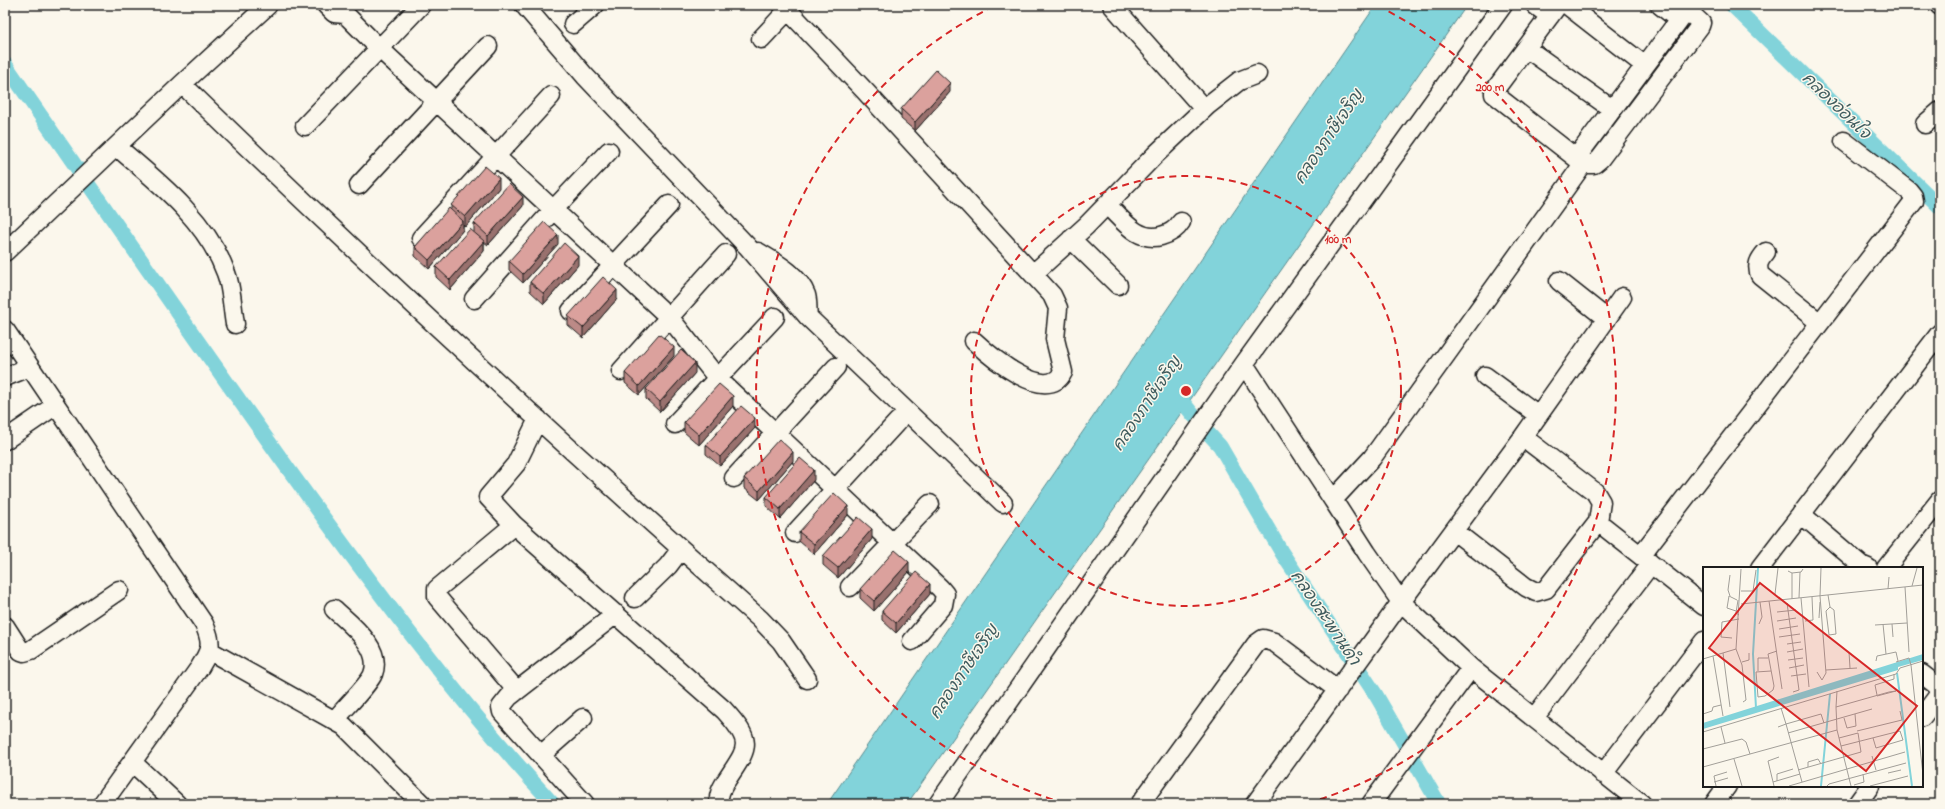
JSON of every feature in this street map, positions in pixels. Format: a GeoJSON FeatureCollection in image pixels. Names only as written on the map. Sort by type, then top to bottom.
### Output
{"type":"FeatureCollection","features":[{"type":"Feature","properties":{"kind":"street"},"geometry":{"type":"LineString","coordinates":[[5,252],[182,84],[268,5]]}},
{"type":"Feature","properties":{"kind":"street"},"geometry":{"type":"LineString","coordinates":[[326,5],[334,13],[343,9],[379,48],[670,318],[718,379],[945,594],[943,604],[912,641]]}},
{"type":"Feature","properties":{"kind":"street"},"geometry":{"type":"LineString","coordinates":[[305,126],[421,5]]}},
{"type":"Feature","properties":{"kind":"street"},"geometry":{"type":"LineString","coordinates":[[524,5],[585,76],[747,246],[808,317],[1003,503]]}},
{"type":"Feature","properties":{"kind":"street"},"geometry":{"type":"LineString","coordinates":[[573,24],[595,5]]}},
{"type":"Feature","properties":{"kind":"street"},"geometry":{"type":"LineString","coordinates":[[1112,5],[1204,109]]}},
{"type":"Feature","properties":{"kind":"street"},"geometry":{"type":"LineString","coordinates":[[938,804],[1244,364],[1503,5]]}},
{"type":"Feature","properties":{"kind":"street"},"geometry":{"type":"LineString","coordinates":[[1333,500],[1372,458],[1580,161],[1612,109],[1644,65],[1685,13],[1689,12],[1701,23],[1600,159],[1594,164],[1580,161],[1494,94],[1494,91],[1554,11],[1535,5]]}},
{"type":"Feature","properties":{"kind":"street"},"geometry":{"type":"LineString","coordinates":[[1567,5],[1644,65]]}},
{"type":"Feature","properties":{"kind":"street"},"geometry":{"type":"LineString","coordinates":[[1660,5],[1679,20]]}},
{"type":"Feature","properties":{"kind":"street"},"geometry":{"type":"LineString","coordinates":[[761,38],[785,8],[865,91],[1033,274],[1052,295],[1058,308],[1056,339],[1057,350],[1064,372],[1061,378],[1048,385],[1025,378],[994,358],[974,341]]}},
{"type":"Feature","properties":{"kind":"street"},"geometry":{"type":"LineString","coordinates":[[359,185],[438,102],[488,46]]}},
{"type":"Feature","properties":{"kind":"street"},"geometry":{"type":"LineString","coordinates":[[1526,48],[1612,109]]}},
{"type":"Feature","properties":{"kind":"street"},"geometry":{"type":"LineString","coordinates":[[1033,274],[1107,205],[1155,155],[1204,109],[1239,81],[1257,74]]}},
{"type":"Feature","properties":{"kind":"street"},"geometry":{"type":"LineString","coordinates":[[182,84],[265,165],[538,419],[760,619],[781,641],[807,679]]}},
{"type":"Feature","properties":{"kind":"street"},"geometry":{"type":"LineString","coordinates":[[421,238],[550,96]]}},
{"type":"Feature","properties":{"kind":"street"},"geometry":{"type":"LineString","coordinates":[[1925,124],[1940,111]]}},
{"type":"Feature","properties":{"kind":"street"},"geometry":{"type":"LineString","coordinates":[[1534,718],[1646,559],[1820,323],[1914,201],[1913,196],[1909,191],[1844,141]]}},
{"type":"Feature","properties":{"kind":"street"},"geometry":{"type":"LineString","coordinates":[[117,146],[178,201],[217,252],[227,274],[235,324]]}},
{"type":"Feature","properties":{"kind":"street"},"geometry":{"type":"LineString","coordinates":[[474,299],[553,210],[609,151]]}},
{"type":"Feature","properties":{"kind":"street"},"geometry":{"type":"LineString","coordinates":[[571,311],[669,204]]}},
{"type":"Feature","properties":{"kind":"street"},"geometry":{"type":"LineString","coordinates":[[1107,205],[1135,232],[1143,237],[1152,239],[1168,235],[1178,227],[1181,222]]}},
{"type":"Feature","properties":{"kind":"street"},"geometry":{"type":"LineString","coordinates":[[1071,239],[1118,285]]}},
{"type":"Feature","properties":{"kind":"street"},"geometry":{"type":"LineString","coordinates":[[1766,252],[1759,261],[1758,269],[1760,275],[1820,323]]}},
{"type":"Feature","properties":{"kind":"street"},"geometry":{"type":"LineString","coordinates":[[621,371],[726,254]]}},
{"type":"Feature","properties":{"kind":"street"},"geometry":{"type":"LineString","coordinates":[[1559,280],[1607,319]]}},
{"type":"Feature","properties":{"kind":"street"},"geometry":{"type":"LineString","coordinates":[[1255,804],[1401,602],[1523,437],[1622,297]]}},
{"type":"Feature","properties":{"kind":"street"},"geometry":{"type":"LineString","coordinates":[[675,424],[775,317]]}},
{"type":"Feature","properties":{"kind":"street"},"geometry":{"type":"LineString","coordinates":[[5,330],[204,624],[210,638],[210,651],[102,804]]}},
{"type":"Feature","properties":{"kind":"street"},"geometry":{"type":"LineString","coordinates":[[1761,567],[1940,333]]}},
{"type":"Feature","properties":{"kind":"street"},"geometry":{"type":"LineString","coordinates":[[1244,364],[1367,553],[1401,602],[1470,668],[1642,804]]}},
{"type":"Feature","properties":{"kind":"street"},"geometry":{"type":"LineString","coordinates":[[734,478],[776,434],[836,366]]}},
{"type":"Feature","properties":{"kind":"street"},"geometry":{"type":"LineString","coordinates":[[5,377],[30,367]]}},
{"type":"Feature","properties":{"kind":"street"},"geometry":{"type":"LineString","coordinates":[[1485,376],[1538,415]]}},
{"type":"Feature","properties":{"kind":"street"},"geometry":{"type":"LineString","coordinates":[[5,440],[56,405]]}},
{"type":"Feature","properties":{"kind":"street"},"geometry":{"type":"LineString","coordinates":[[538,419],[516,464],[488,498],[514,525],[724,710],[737,724],[746,746],[744,755],[720,791],[719,804]]}},
{"type":"Feature","properties":{"kind":"street"},"geometry":{"type":"LineString","coordinates":[[795,533],[898,421]]}},
{"type":"Feature","properties":{"kind":"street"},"geometry":{"type":"LineString","coordinates":[[1454,531],[1526,587],[1536,592],[1546,588],[1598,522],[1601,502],[1595,492],[1523,437]]}},
{"type":"Feature","properties":{"kind":"street"},"geometry":{"type":"LineString","coordinates":[[1887,567],[1940,500]]}},
{"type":"Feature","properties":{"kind":"street"},"geometry":{"type":"LineString","coordinates":[[850,587],[930,504]]}},
{"type":"Feature","properties":{"kind":"street"},"geometry":{"type":"LineString","coordinates":[[1801,514],[1861,565],[1866,567]]}},
{"type":"Feature","properties":{"kind":"street"},"geometry":{"type":"LineString","coordinates":[[1598,522],[1703,605]]}},
{"type":"Feature","properties":{"kind":"street"},"geometry":{"type":"LineString","coordinates":[[514,525],[437,589],[436,592],[437,597],[517,690]]}},
{"type":"Feature","properties":{"kind":"street"},"geometry":{"type":"LineString","coordinates":[[635,598],[668,566],[681,549]]}},
{"type":"Feature","properties":{"kind":"street"},"geometry":{"type":"LineString","coordinates":[[5,626],[18,648],[24,652],[31,650],[119,590]]}},
{"type":"Feature","properties":{"kind":"street"},"geometry":{"type":"LineString","coordinates":[[334,609],[364,639],[371,650],[375,662],[373,675],[335,720]]}},
{"type":"Feature","properties":{"kind":"street"},"geometry":{"type":"LineString","coordinates":[[585,804],[502,712],[501,707],[503,702],[517,690],[616,614]]}},
{"type":"Feature","properties":{"kind":"street"},"geometry":{"type":"LineString","coordinates":[[1140,804],[1256,644],[1264,639],[1274,642],[1338,690]]}},
{"type":"Feature","properties":{"kind":"street"},"geometry":{"type":"LineString","coordinates":[[1603,774],[1703,642]]}},
{"type":"Feature","properties":{"kind":"street"},"geometry":{"type":"LineString","coordinates":[[210,651],[335,720],[354,735],[422,804]]}},
{"type":"Feature","properties":{"kind":"street"},"geometry":{"type":"LineString","coordinates":[[1371,804],[1470,668]]}},
{"type":"Feature","properties":{"kind":"street"},"geometry":{"type":"LineString","coordinates":[[1923,675],[1940,688]]}},
{"type":"Feature","properties":{"kind":"street"},"geometry":{"type":"LineString","coordinates":[[1923,716],[1940,693]]}},
{"type":"Feature","properties":{"kind":"street"},"geometry":{"type":"LineString","coordinates":[[541,755],[583,718]]}},
{"type":"Feature","properties":{"kind":"street"},"geometry":{"type":"LineString","coordinates":[[132,762],[177,804]]}},
{"type":"Feature","properties":{"kind":"street"},"geometry":{"type":"LineString","coordinates":[[1714,804],[1726,787]]}},
{"type":"Feature","properties":{"kind":"street"},"geometry":{"type":"LineString","coordinates":[[1856,804],[1869,787]]}},
{"type":"Feature","properties":{"kind":"water","name":"คลองภาษีเจริญ"},"geometry":{"type":"Polygon","coordinates":[[[1376,5],[1467,5],[907,804],[827,804],[1376,5]]]}},
{"type":"Feature","properties":{"kind":"building"},"geometry":{"type":"Polygon","coordinates":[[[936,70],[950,83],[915,122],[901,109],[936,70]]]}},
{"type":"Feature","properties":{"kind":"building"},"geometry":{"type":"Polygon","coordinates":[[[485,166],[499,178],[465,217],[451,205],[485,166]]]}},
{"type":"Feature","properties":{"kind":"building"},"geometry":{"type":"Polygon","coordinates":[[[509,184],[523,197],[488,236],[474,223],[509,184]]]}},
{"type":"Feature","properties":{"kind":"building"},"geometry":{"type":"Polygon","coordinates":[[[449,208],[463,221],[429,260],[415,247],[449,208]]]}},
{"type":"Feature","properties":{"kind":"building"},"geometry":{"type":"Polygon","coordinates":[[[544,222],[558,235],[523,274],[509,261],[544,222]]]}},
{"type":"Feature","properties":{"kind":"building"},"geometry":{"type":"Polygon","coordinates":[[[470,229],[484,241],[450,280],[436,267],[470,229]]]}},
{"type":"Feature","properties":{"kind":"building"},"geometry":{"type":"Polygon","coordinates":[[[564,243],[578,256],[544,294],[530,282],[564,243]]]}},
{"type":"Feature","properties":{"kind":"building"},"geometry":{"type":"Polygon","coordinates":[[[603,277],[617,290],[583,328],[568,316],[603,277]]]}},
{"type":"Feature","properties":{"kind":"building"},"geometry":{"type":"Polygon","coordinates":[[[659,334],[674,347],[639,386],[625,373],[659,334]]]}},
{"type":"Feature","properties":{"kind":"building"},"geometry":{"type":"Polygon","coordinates":[[[681,350],[695,363],[660,402],[646,389],[681,350]]]}},
{"type":"Feature","properties":{"kind":"building"},"geometry":{"type":"Polygon","coordinates":[[[719,384],[733,396],[699,435],[684,422],[719,384]]]}},
{"type":"Feature","properties":{"kind":"building"},"geometry":{"type":"Polygon","coordinates":[[[741,406],[755,418],[720,457],[706,445],[741,406]]]}},
{"type":"Feature","properties":{"kind":"building"},"geometry":{"type":"Polygon","coordinates":[[[779,439],[793,452],[759,491],[744,478],[779,439]]]}},
{"type":"Feature","properties":{"kind":"building"},"geometry":{"type":"Polygon","coordinates":[[[800,458],[814,470],[780,509],[766,497],[800,458]]]}},
{"type":"Feature","properties":{"kind":"building"},"geometry":{"type":"Polygon","coordinates":[[[834,493],[848,506],[814,544],[799,532],[834,493]]]}},
{"type":"Feature","properties":{"kind":"building"},"geometry":{"type":"Polygon","coordinates":[[[858,517],[872,529],[838,568],[823,556],[858,517]]]}},
{"type":"Feature","properties":{"kind":"building"},"geometry":{"type":"Polygon","coordinates":[[[895,550],[909,562],[874,601],[860,589],[895,550]]]}},
{"type":"Feature","properties":{"kind":"building"},"geometry":{"type":"Polygon","coordinates":[[[916,572],[930,584],[896,623],[882,611],[916,572]]]}},
{"type":"Feature","properties":{"kind":"waterway","name":"คลองอ่อนใจ"},"geometry":{"type":"LineString","coordinates":[[1732,5],[1940,207]]}},
{"type":"Feature","properties":{"kind":"waterway"},"geometry":{"type":"LineString","coordinates":[[5,64],[217,369],[352,556],[449,683],[517,765],[553,804]]}},
{"type":"Feature","properties":{"kind":"waterway","name":"คลองสะพานดำ"},"geometry":{"type":"LineString","coordinates":[[1173,390],[1194,416]]}},
{"type":"Feature","properties":{"kind":"waterway","name":"คลองสะพานดำ"},"geometry":{"type":"LineString","coordinates":[[1209,434],[1220,446],[1282,553],[1376,695],[1439,804]]}}]}
